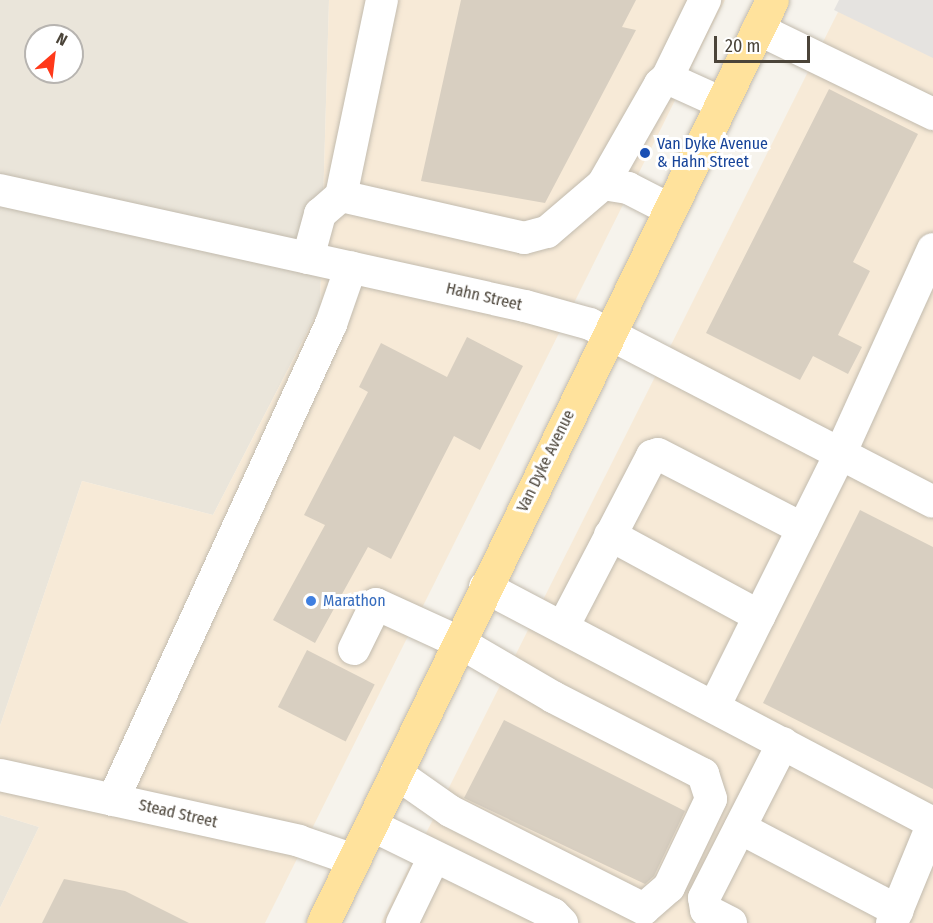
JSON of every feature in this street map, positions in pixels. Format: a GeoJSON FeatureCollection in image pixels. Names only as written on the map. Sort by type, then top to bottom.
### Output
{"type":"FeatureCollection","features":[{"type":"Feature","properties":{"kind":"main road","name":"Van Dyke Avenue"},"geometry":{"type":"LineString","coordinates":[[323,923],[765,14]]}},
{"type":"Feature","properties":{"kind":"street"},"geometry":{"type":"LineString","coordinates":[[308,258],[320,214],[341,196],[382,0]]}},
{"type":"Feature","properties":{"kind":"street"},"geometry":{"type":"LineString","coordinates":[[341,196],[525,238],[547,231],[603,184],[667,78],[705,0]]}},
{"type":"Feature","properties":{"kind":"street"},"geometry":{"type":"LineString","coordinates":[[765,14],[933,114]]}},
{"type":"Feature","properties":{"kind":"street"},"geometry":{"type":"LineString","coordinates":[[667,78],[722,103]]}},
{"type":"Feature","properties":{"kind":"street"},"geometry":{"type":"LineString","coordinates":[[603,184],[628,188],[669,209]]}},
{"type":"Feature","properties":{"kind":"street","name":"Hahn Street"},"geometry":{"type":"LineString","coordinates":[[0,190],[559,315],[608,333],[933,502]]}},
{"type":"Feature","properties":{"kind":"street"},"geometry":{"type":"LineString","coordinates":[[714,707],[840,454],[933,249]]}},
{"type":"Feature","properties":{"kind":"street"},"geometry":{"type":"LineString","coordinates":[[113,800],[330,324],[351,267]]}},
{"type":"Feature","properties":{"kind":"street"},"geometry":{"type":"LineString","coordinates":[[563,627],[647,461],[658,454],[803,529]]}},
{"type":"Feature","properties":{"kind":"street"},"geometry":{"type":"LineString","coordinates":[[610,535],[759,616]]}},
{"type":"Feature","properties":{"kind":"street"},"geometry":{"type":"LineString","coordinates":[[485,587],[933,823],[895,917],[740,828]]}},
{"type":"Feature","properties":{"kind":"street"},"geometry":{"type":"LineString","coordinates":[[354,649],[376,604],[459,642],[553,697],[703,774],[711,799],[695,839],[669,887],[644,909],[450,811],[396,773]]}},
{"type":"Feature","properties":{"kind":"street"},"geometry":{"type":"LineString","coordinates":[[731,923],[703,905],[783,743]]}},
{"type":"Feature","properties":{"kind":"street","name":"Stead Street"},"geometry":{"type":"LineString","coordinates":[[0,775],[299,841],[354,860]]}},
{"type":"Feature","properties":{"kind":"street"},"geometry":{"type":"LineString","coordinates":[[371,825],[553,914],[562,923]]}},
{"type":"Feature","properties":{"kind":"street"},"geometry":{"type":"LineString","coordinates":[[402,923],[434,857]]}},
{"type":"Feature","properties":{"kind":"shaded area"},"geometry":{"type":"Polygon","coordinates":[[[0,0],[329,0],[320,307],[213,515],[82,481],[0,726],[0,0]]]}},
{"type":"Feature","properties":{"kind":"shaded area"},"geometry":{"type":"Polygon","coordinates":[[[329,0],[725,0],[265,923],[0,923],[0,908],[39,827],[0,815],[0,726],[82,481],[213,515],[320,307],[329,0]]]}},
{"type":"Feature","properties":{"kind":"shaded area"},"geometry":{"type":"Polygon","coordinates":[[[839,0],[933,0],[933,58],[834,10],[839,0]]]}},
{"type":"Feature","properties":{"kind":"shaded area"},"geometry":{"type":"Polygon","coordinates":[[[844,0],[933,0],[933,923],[381,923],[844,0]]]}},
{"type":"Feature","properties":{"kind":"shaded area"},"geometry":{"type":"Polygon","coordinates":[[[0,815],[39,827],[0,908],[0,815]]]}},
{"type":"Feature","properties":{"kind":"building"},"geometry":{"type":"Polygon","coordinates":[[[461,0],[636,0],[622,27],[636,30],[545,203],[421,181],[461,0]]]}},
{"type":"Feature","properties":{"kind":"building"},"geometry":{"type":"Polygon","coordinates":[[[829,89],[918,134],[853,262],[870,271],[838,335],[862,347],[848,374],[813,356],[800,380],[706,333],[829,89]]]}},
{"type":"Feature","properties":{"kind":"building"},"geometry":{"type":"Polygon","coordinates":[[[467,337],[523,366],[480,450],[454,436],[391,559],[368,547],[315,643],[273,620],[325,525],[304,515],[368,392],[359,387],[381,343],[447,377],[467,337]]]}},
{"type":"Feature","properties":{"kind":"building"},"geometry":{"type":"Polygon","coordinates":[[[860,510],[933,547],[933,789],[763,703],[860,510]]]}},
{"type":"Feature","properties":{"kind":"building"},"geometry":{"type":"Polygon","coordinates":[[[307,650],[375,685],[346,742],[278,707],[307,650]]]}},
{"type":"Feature","properties":{"kind":"building"},"geometry":{"type":"Polygon","coordinates":[[[504,720],[685,811],[654,876],[645,884],[464,798],[504,720]]]}},
{"type":"Feature","properties":{"kind":"building"},"geometry":{"type":"Polygon","coordinates":[[[64,879],[125,891],[189,923],[42,923],[64,879]]]}},
{"type":"Feature","properties":{"kind":"place","name":"Van Dyke Avenue & Hahn Street"},"geometry":{"type":"Point","coordinates":[645,153]}},
{"type":"Feature","properties":{"kind":"place","name":"Marathon"},"geometry":{"type":"Point","coordinates":[311,601]}}]}
